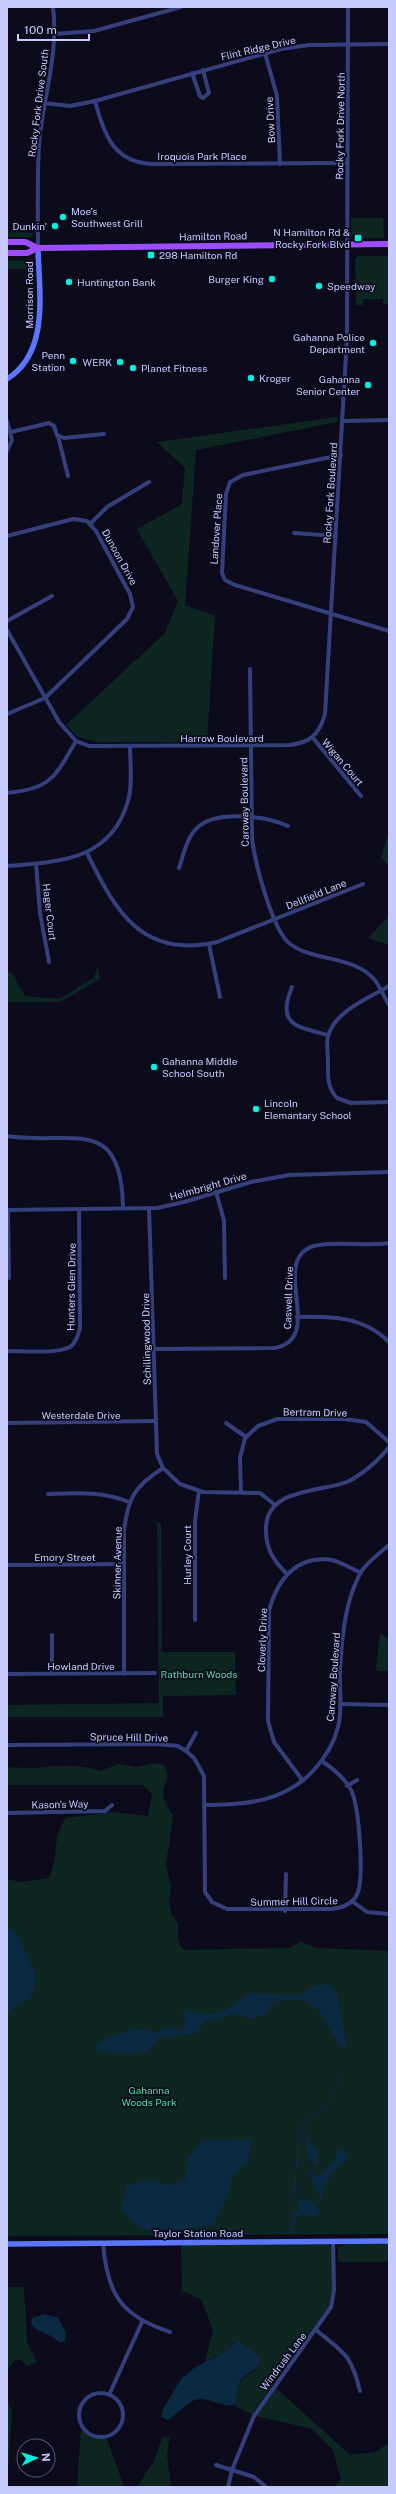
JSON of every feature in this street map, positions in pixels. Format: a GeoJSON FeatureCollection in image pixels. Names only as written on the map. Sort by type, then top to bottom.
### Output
{"type":"FeatureCollection","features":[{"type":"Feature","properties":{"kind":"main road","name":"Hamilton Road"},"geometry":{"type":"LineString","coordinates":[[7,242],[25,242],[38,248]]}},
{"type":"Feature","properties":{"kind":"main road","name":"Hamilton Road"},"geometry":{"type":"LineString","coordinates":[[7,253],[27,253],[38,248],[389,244]]}},
{"type":"Feature","properties":{"kind":"main road","name":"Morrison Road"},"geometry":{"type":"LineString","coordinates":[[7,379],[25,362],[37,338],[39,324],[38,248]]}},
{"type":"Feature","properties":{"kind":"main road","name":"Taylor Station Road"},"geometry":{"type":"LineString","coordinates":[[7,2244],[389,2241]]}},
{"type":"Feature","properties":{"kind":"street","name":"Rocky Fork Drive South"},"geometry":{"type":"LineString","coordinates":[[38,248],[39,144],[54,34],[53,7]]}},
{"type":"Feature","properties":{"kind":"street"},"geometry":{"type":"LineString","coordinates":[[54,34],[94,31],[181,7]]}},
{"type":"Feature","properties":{"kind":"street","name":"Rocky Fork Drive North"},"geometry":{"type":"LineString","coordinates":[[347,245],[346,163],[348,7]]}},
{"type":"Feature","properties":{"kind":"street","name":"Flint Ridge Drive"},"geometry":{"type":"LineString","coordinates":[[44,103],[70,106],[95,101],[265,53],[309,45],[389,44]]}},
{"type":"Feature","properties":{"kind":"street","name":"Bow Drive"},"geometry":{"type":"LineString","coordinates":[[265,53],[277,96],[280,164]]}},
{"type":"Feature","properties":{"kind":"street"},"geometry":{"type":"LineString","coordinates":[[192,73],[200,96],[203,98],[209,93],[203,70]]}},
{"type":"Feature","properties":{"kind":"street","name":"Iroquois Park Place"},"geometry":{"type":"LineString","coordinates":[[95,101],[106,136],[123,156],[136,162],[155,164],[346,163]]}},
{"type":"Feature","properties":{"kind":"street","name":"Rocky Fork Boulevard"},"geometry":{"type":"LineString","coordinates":[[313,738],[321,728],[325,714],[347,337],[347,245]]}},
{"type":"Feature","properties":{"kind":"street"},"geometry":{"type":"LineString","coordinates":[[343,421],[389,420]]}},
{"type":"Feature","properties":{"kind":"street"},"geometry":{"type":"LineString","coordinates":[[7,421],[12,440],[7,451]]}},
{"type":"Feature","properties":{"kind":"street"},"geometry":{"type":"LineString","coordinates":[[11,432],[49,423],[54,426],[58,435],[68,476]]}},
{"type":"Feature","properties":{"kind":"street"},"geometry":{"type":"LineString","coordinates":[[58,435],[64,438],[104,434]]}},
{"type":"Feature","properties":{"kind":"street","name":"Landover Place"},"geometry":{"type":"LineString","coordinates":[[341,455],[243,475],[230,482],[226,494],[222,573],[230,583],[389,631]]}},
{"type":"Feature","properties":{"kind":"street"},"geometry":{"type":"LineString","coordinates":[[90,524],[107,507],[149,482]]}},
{"type":"Feature","properties":{"kind":"street","name":"Dunoon Drive"},"geometry":{"type":"LineString","coordinates":[[7,536],[73,519],[80,519],[90,524],[96,531],[130,594],[133,607],[127,619],[45,698]]}},
{"type":"Feature","properties":{"kind":"street"},"geometry":{"type":"LineString","coordinates":[[294,533],[336,536]]}},
{"type":"Feature","properties":{"kind":"street"},"geometry":{"type":"LineString","coordinates":[[7,621],[52,596]]}},
{"type":"Feature","properties":{"kind":"street"},"geometry":{"type":"LineString","coordinates":[[7,630],[59,722],[76,741],[61,766],[47,783],[25,791],[7,793]]}},
{"type":"Feature","properties":{"kind":"street","name":"Caroway Boulevard"},"geometry":{"type":"LineString","coordinates":[[250,669],[252,818],[256,866],[275,919],[289,944],[308,954],[361,969],[374,979],[389,1005]]}},
{"type":"Feature","properties":{"kind":"street"},"geometry":{"type":"LineString","coordinates":[[7,714],[45,698]]}},
{"type":"Feature","properties":{"kind":"street","name":"Harrow Boulevard"},"geometry":{"type":"LineString","coordinates":[[76,741],[89,746],[251,745],[302,744],[313,738]]}},
{"type":"Feature","properties":{"kind":"street","name":"Wigan Court"},"geometry":{"type":"LineString","coordinates":[[313,738],[361,796]]}},
{"type":"Feature","properties":{"kind":"street"},"geometry":{"type":"LineString","coordinates":[[7,866],[55,862],[87,853],[108,837],[120,821],[128,801],[131,783],[130,746]]}},
{"type":"Feature","properties":{"kind":"street"},"geometry":{"type":"LineString","coordinates":[[179,868],[195,830],[202,823],[219,818],[252,818],[274,820],[288,826]]}},
{"type":"Feature","properties":{"kind":"street","name":"Dellfield Lane"},"geometry":{"type":"LineString","coordinates":[[87,853],[115,906],[138,930],[165,943],[193,946],[209,944],[363,884]]}},
{"type":"Feature","properties":{"kind":"street","name":"Hager Court"},"geometry":{"type":"LineString","coordinates":[[36,864],[41,919],[49,962]]}},
{"type":"Feature","properties":{"kind":"street"},"geometry":{"type":"LineString","coordinates":[[209,944],[220,997]]}},
{"type":"Feature","properties":{"kind":"street"},"geometry":{"type":"LineString","coordinates":[[389,986],[344,1013],[334,1023],[328,1035],[329,1085],[337,1098],[351,1103],[389,1102]]}},
{"type":"Feature","properties":{"kind":"street"},"geometry":{"type":"LineString","coordinates":[[292,987],[285,1005],[290,1021],[296,1026],[328,1035]]}},
{"type":"Feature","properties":{"kind":"street"},"geometry":{"type":"LineString","coordinates":[[7,1136],[75,1137],[91,1140],[105,1148],[118,1164],[123,1183],[123,1208]]}},
{"type":"Feature","properties":{"kind":"street","name":"Helmbright Drive"},"geometry":{"type":"LineString","coordinates":[[8,1210],[149,1208],[184,1202],[251,1182],[289,1174],[389,1172]]}},
{"type":"Feature","properties":{"kind":"street"},"geometry":{"type":"LineString","coordinates":[[216,1192],[224,1220],[225,1278]]}},
{"type":"Feature","properties":{"kind":"street","name":"Schillingwood Drive"},"geometry":{"type":"LineString","coordinates":[[149,1208],[155,1421],[157,1454],[163,1468]]}},
{"type":"Feature","properties":{"kind":"street","name":"Hunters Glen Drive"},"geometry":{"type":"LineString","coordinates":[[7,1351],[59,1350],[70,1347],[77,1339],[80,1328],[79,1209]]}},
{"type":"Feature","properties":{"kind":"street"},"geometry":{"type":"LineString","coordinates":[[8,1210],[9,1278]]}},
{"type":"Feature","properties":{"kind":"street","name":"Caswell Drive"},"geometry":{"type":"LineString","coordinates":[[154,1349],[275,1348],[286,1346],[294,1338],[297,1317],[296,1269],[299,1257],[307,1248],[319,1245],[389,1243]]}},
{"type":"Feature","properties":{"kind":"street"},"geometry":{"type":"LineString","coordinates":[[297,1317],[331,1316],[360,1322],[389,1342]]}},
{"type":"Feature","properties":{"kind":"street","name":"Bertram Drive"},"geometry":{"type":"LineString","coordinates":[[246,1436],[258,1426],[277,1419],[344,1419],[366,1422],[389,1442]]}},
{"type":"Feature","properties":{"kind":"street","name":"Westerdale Drive"},"geometry":{"type":"LineString","coordinates":[[7,1423],[155,1421]]}},
{"type":"Feature","properties":{"kind":"street"},"geometry":{"type":"LineString","coordinates":[[226,1423],[246,1436],[240,1458],[241,1492]]}},
{"type":"Feature","properties":{"kind":"street"},"geometry":{"type":"LineString","coordinates":[[286,1574],[277,1564],[266,1545],[266,1524],[275,1505],[306,1490],[349,1481],[389,1447]]}},
{"type":"Feature","properties":{"kind":"street"},"geometry":{"type":"LineString","coordinates":[[163,1468],[180,1484],[199,1491],[260,1493],[275,1505]]}},
{"type":"Feature","properties":{"kind":"street","name":"Skinner Avenue"},"geometry":{"type":"LineString","coordinates":[[124,1674],[124,1530],[129,1502],[139,1485],[163,1468]]}},
{"type":"Feature","properties":{"kind":"street","name":"Hurley Court"},"geometry":{"type":"LineString","coordinates":[[195,1620],[195,1521],[199,1491]]}},
{"type":"Feature","properties":{"kind":"street"},"geometry":{"type":"LineString","coordinates":[[48,1494],[94,1493],[116,1497],[129,1502]]}},
{"type":"Feature","properties":{"kind":"street","name":"Caroway Boulevard"},"geometry":{"type":"LineString","coordinates":[[204,1805],[238,1805],[272,1798],[303,1781],[322,1761],[331,1747],[338,1726],[340,1704],[340,1669],[347,1607],[361,1573],[389,1545]]}},
{"type":"Feature","properties":{"kind":"street","name":"Cloverly Drive"},"geometry":{"type":"LineString","coordinates":[[303,1781],[274,1742],[268,1721],[269,1610],[274,1593],[286,1574],[310,1561],[333,1560],[361,1573]]}},
{"type":"Feature","properties":{"kind":"street","name":"Emory Street"},"geometry":{"type":"LineString","coordinates":[[7,1565],[124,1564]]}},
{"type":"Feature","properties":{"kind":"street"},"geometry":{"type":"LineString","coordinates":[[52,1635],[52,1674]]}},
{"type":"Feature","properties":{"kind":"street","name":"Howland Drive"},"geometry":{"type":"LineString","coordinates":[[7,1674],[155,1673]]}},
{"type":"Feature","properties":{"kind":"street"},"geometry":{"type":"LineString","coordinates":[[340,1704],[389,1705]]}},
{"type":"Feature","properties":{"kind":"street"},"geometry":{"type":"LineString","coordinates":[[196,1733],[186,1751],[194,1758],[204,1776],[204,1805]]}},
{"type":"Feature","properties":{"kind":"street","name":"Spruce Hill Drive"},"geometry":{"type":"LineString","coordinates":[[7,1745],[157,1744],[178,1746],[186,1751]]}},
{"type":"Feature","properties":{"kind":"street","name":"Summer Hill Circle"},"geometry":{"type":"LineString","coordinates":[[204,1805],[204,1887],[212,1902],[227,1909],[285,1911],[342,1908],[352,1901],[358,1892],[359,1820],[351,1790],[331,1767],[322,1761]]}},
{"type":"Feature","properties":{"kind":"street"},"geometry":{"type":"LineString","coordinates":[[347,1786],[358,1780]]}},
{"type":"Feature","properties":{"kind":"street","name":"Kason's Way"},"geometry":{"type":"LineString","coordinates":[[7,1813],[105,1812],[112,1805]]}},
{"type":"Feature","properties":{"kind":"street"},"geometry":{"type":"LineString","coordinates":[[285,1911],[286,1874]]}},
{"type":"Feature","properties":{"kind":"street"},"geometry":{"type":"LineString","coordinates":[[352,1901],[367,1912],[389,1914]]}},
{"type":"Feature","properties":{"kind":"street","name":"Windrush Lane"},"geometry":{"type":"LineString","coordinates":[[228,2487],[232,2470],[254,2416],[331,2307],[334,2290],[334,2242]]}},
{"type":"Feature","properties":{"kind":"street"},"geometry":{"type":"LineString","coordinates":[[103,2243],[109,2283],[122,2305],[142,2322],[170,2332]]}},
{"type":"Feature","properties":{"kind":"street"},"geometry":{"type":"LineString","coordinates":[[109,2395],[142,2322]]}},
{"type":"Feature","properties":{"kind":"street"},"geometry":{"type":"LineString","coordinates":[[316,2330],[340,2348],[354,2366],[360,2391]]}},
{"type":"Feature","properties":{"kind":"street"},"geometry":{"type":"LineString","coordinates":[[93,2395],[109,2395],[121,2406],[122,2421],[112,2434],[97,2436],[87,2431],[81,2422],[81,2406],[93,2395]]}},
{"type":"Feature","properties":{"kind":"street"},"geometry":{"type":"LineString","coordinates":[[216,2465],[254,2477],[266,2487]]}},
{"type":"Feature","properties":{"kind":"green space"},"geometry":{"type":"Polygon","coordinates":[[[351,218],[383,218],[384,238],[355,238],[351,234],[351,218]]]}},
{"type":"Feature","properties":{"kind":"green space"},"geometry":{"type":"Polygon","coordinates":[[[7,232],[35,233],[31,237],[7,237],[7,232]]]}},
{"type":"Feature","properties":{"kind":"green space"},"geometry":{"type":"Polygon","coordinates":[[[358,256],[389,256],[389,304],[383,304],[383,299],[363,299],[363,305],[356,305],[355,259],[358,256]]]}},
{"type":"Feature","properties":{"kind":"green space"},"geometry":{"type":"Polygon","coordinates":[[[7,261],[30,261],[30,269],[7,269],[7,261]]]}},
{"type":"Feature","properties":{"kind":"green space"},"geometry":{"type":"Polygon","coordinates":[[[338,417],[337,422],[196,450],[185,605],[215,616],[207,742],[97,742],[78,737],[66,725],[165,633],[178,601],[137,529],[182,504],[185,468],[157,442],[338,417]]]}},
{"type":"Feature","properties":{"kind":"green space"},"geometry":{"type":"Polygon","coordinates":[[[389,835],[389,866],[381,857],[389,835]]]}},
{"type":"Feature","properties":{"kind":"green space"},"geometry":{"type":"Polygon","coordinates":[[[389,916],[389,945],[368,938],[389,916]]]}},
{"type":"Feature","properties":{"kind":"green space"},"geometry":{"type":"Polygon","coordinates":[[[98,966],[100,979],[60,1002],[7,1002],[7,973],[11,972],[25,996],[59,999],[93,978],[98,966]]]}},
{"type":"Feature","properties":{"kind":"green space","name":"Rathburn Woods"},"geometry":{"type":"Polygon","coordinates":[[[157,1522],[161,1524],[162,1652],[235,1652],[236,1695],[163,1696],[163,1717],[7,1717],[7,1705],[159,1703],[157,1522]]]}},
{"type":"Feature","properties":{"kind":"green space"},"geometry":{"type":"Polygon","coordinates":[[[380,1632],[389,1640],[389,1671],[376,1671],[380,1632]]]}},
{"type":"Feature","properties":{"kind":"green space","name":"Gahanna Woods Park"},"geometry":{"type":"Polygon","coordinates":[[[156,1763],[164,1765],[168,1776],[164,1787],[163,1796],[166,1805],[173,1815],[166,1864],[171,1887],[169,1902],[172,1916],[178,1923],[178,1940],[183,1950],[288,1948],[301,1942],[317,1948],[389,1951],[389,2234],[7,2236],[7,1879],[21,1882],[49,1878],[54,1862],[61,1825],[66,1818],[112,1812],[148,1816],[152,1794],[143,1785],[7,1785],[7,1768],[68,1766],[85,1767],[101,1771],[118,1764],[136,1767],[156,1763]]]}},
{"type":"Feature","properties":{"kind":"green space"},"geometry":{"type":"Polygon","coordinates":[[[389,2243],[389,2262],[338,2262],[338,2247],[346,2244],[389,2243]]]}},
{"type":"Feature","properties":{"kind":"green space"},"geometry":{"type":"Polygon","coordinates":[[[328,2244],[332,2248],[332,2291],[329,2306],[252,2414],[234,2405],[242,2380],[259,2366],[260,2362],[234,2342],[227,2351],[205,2362],[213,2330],[201,2299],[182,2291],[181,2245],[328,2244]]]}},
{"type":"Feature","properties":{"kind":"green space"},"geometry":{"type":"Polygon","coordinates":[[[7,2287],[24,2287],[27,2342],[37,2362],[27,2366],[21,2360],[15,2360],[8,2369],[7,2399],[7,2287]]]}},
{"type":"Feature","properties":{"kind":"green space"},"geometry":{"type":"Polygon","coordinates":[[[276,2388],[350,2455],[375,2452],[389,2443],[389,2487],[335,2487],[341,2479],[333,2450],[312,2429],[256,2416],[276,2388]]]}},
{"type":"Feature","properties":{"kind":"green space"},"geometry":{"type":"Polygon","coordinates":[[[7,2399],[12,2412],[7,2487],[7,2399]]]}},
{"type":"Feature","properties":{"kind":"green space"},"geometry":{"type":"Polygon","coordinates":[[[81,2430],[90,2435],[107,2439],[124,2487],[77,2487],[81,2430]]]}},
{"type":"Feature","properties":{"kind":"green space"},"geometry":{"type":"Polygon","coordinates":[[[170,2436],[167,2455],[171,2487],[137,2487],[154,2461],[162,2438],[170,2436]]]}},
{"type":"Feature","properties":{"kind":"water"},"geometry":{"type":"Polygon","coordinates":[[[7,1926],[18,1935],[36,1975],[31,1998],[14,2006],[7,2014],[7,1926]]]}},
{"type":"Feature","properties":{"kind":"water"},"geometry":{"type":"Polygon","coordinates":[[[328,1984],[337,1994],[347,2046],[341,2048],[318,2009],[302,2000],[275,2001],[264,2015],[252,2019],[234,2014],[204,2022],[197,2033],[160,2038],[147,2051],[132,2054],[97,2051],[96,2045],[118,2034],[133,2030],[156,2033],[168,2027],[182,2030],[186,2021],[181,2015],[186,2009],[204,2015],[212,2014],[227,2008],[249,1993],[299,1995],[314,1986],[328,1984]]]}},
{"type":"Feature","properties":{"kind":"water"},"geometry":{"type":"Polygon","coordinates":[[[251,2139],[248,2162],[233,2176],[228,2196],[213,2225],[180,2231],[140,2229],[121,2209],[127,2186],[149,2180],[169,2185],[186,2179],[188,2158],[202,2141],[251,2139]]]}},
{"type":"Feature","properties":{"kind":"water"},"geometry":{"type":"Polygon","coordinates":[[[309,2140],[317,2149],[318,2164],[314,2163],[309,2158],[306,2147],[309,2140]]]}},
{"type":"Feature","properties":{"kind":"water"},"geometry":{"type":"Polygon","coordinates":[[[341,2149],[345,2151],[349,2159],[335,2169],[324,2186],[321,2199],[308,2172],[317,2176],[333,2161],[337,2152],[341,2149]]]}},
{"type":"Feature","properties":{"kind":"water"},"geometry":{"type":"Polygon","coordinates":[[[304,2198],[316,2205],[321,2214],[315,2216],[299,2215],[294,2222],[291,2223],[294,2212],[299,2210],[299,2200],[304,2198]]]}},
{"type":"Feature","properties":{"kind":"water"},"geometry":{"type":"Polygon","coordinates":[[[45,2314],[58,2318],[66,2333],[65,2341],[60,2343],[53,2337],[33,2326],[31,2323],[32,2318],[45,2314]]]}},
{"type":"Feature","properties":{"kind":"water"},"geometry":{"type":"Polygon","coordinates":[[[236,2341],[241,2342],[259,2356],[259,2362],[256,2369],[246,2375],[240,2382],[234,2405],[223,2405],[202,2399],[191,2402],[168,2420],[161,2417],[163,2409],[182,2378],[194,2368],[227,2351],[236,2341]]]}},
{"type":"Feature","properties":{"kind":"waterway"},"geometry":{"type":"LineString","coordinates":[[293,2213],[299,2129],[307,2120],[329,2103],[341,2072]]}},
{"type":"Feature","properties":{"kind":"waterway"},"geometry":{"type":"LineString","coordinates":[[303,2126],[308,2141]]}},
{"type":"Feature","properties":{"kind":"waterway"},"geometry":{"type":"LineString","coordinates":[[313,2174],[316,2164]]}},
{"type":"Feature","properties":{"kind":"waterway"},"geometry":{"type":"LineString","coordinates":[[315,2204],[320,2199]]}},
{"type":"Feature","properties":{"kind":"waterway"},"geometry":{"type":"LineString","coordinates":[[292,2233],[293,2223]]}},
{"type":"Feature","properties":{"kind":"place","name":"Moe's Southwest Grill"},"geometry":{"type":"Point","coordinates":[63,217]}},
{"type":"Feature","properties":{"kind":"place","name":"Dunkin'"},"geometry":{"type":"Point","coordinates":[55,226]}},
{"type":"Feature","properties":{"kind":"place","name":"N Hamilton Rd & Rocky Fork Blvd"},"geometry":{"type":"Point","coordinates":[358,238]}},
{"type":"Feature","properties":{"kind":"place","name":"298 Hamilton Rd"},"geometry":{"type":"Point","coordinates":[151,255]}},
{"type":"Feature","properties":{"kind":"place","name":"Burger King"},"geometry":{"type":"Point","coordinates":[272,279]}},
{"type":"Feature","properties":{"kind":"place","name":"Huntington Bank"},"geometry":{"type":"Point","coordinates":[69,282]}},
{"type":"Feature","properties":{"kind":"place","name":"Speedway"},"geometry":{"type":"Point","coordinates":[319,286]}},
{"type":"Feature","properties":{"kind":"place","name":"Gahanna Police Department"},"geometry":{"type":"Point","coordinates":[373,343]}},
{"type":"Feature","properties":{"kind":"place","name":"Penn Station"},"geometry":{"type":"Point","coordinates":[73,361]}},
{"type":"Feature","properties":{"kind":"place","name":"WERK"},"geometry":{"type":"Point","coordinates":[120,362]}},
{"type":"Feature","properties":{"kind":"place","name":"Planet Fitness"},"geometry":{"type":"Point","coordinates":[133,368]}},
{"type":"Feature","properties":{"kind":"place","name":"Kroger"},"geometry":{"type":"Point","coordinates":[251,378]}},
{"type":"Feature","properties":{"kind":"place","name":"Gahanna Senior Center"},"geometry":{"type":"Point","coordinates":[368,385]}},
{"type":"Feature","properties":{"kind":"place","name":"Gahanna Middle School South"},"geometry":{"type":"Point","coordinates":[154,1067]}},
{"type":"Feature","properties":{"kind":"place","name":"Lincoln Elemantary School"},"geometry":{"type":"Point","coordinates":[256,1109]}}]}
